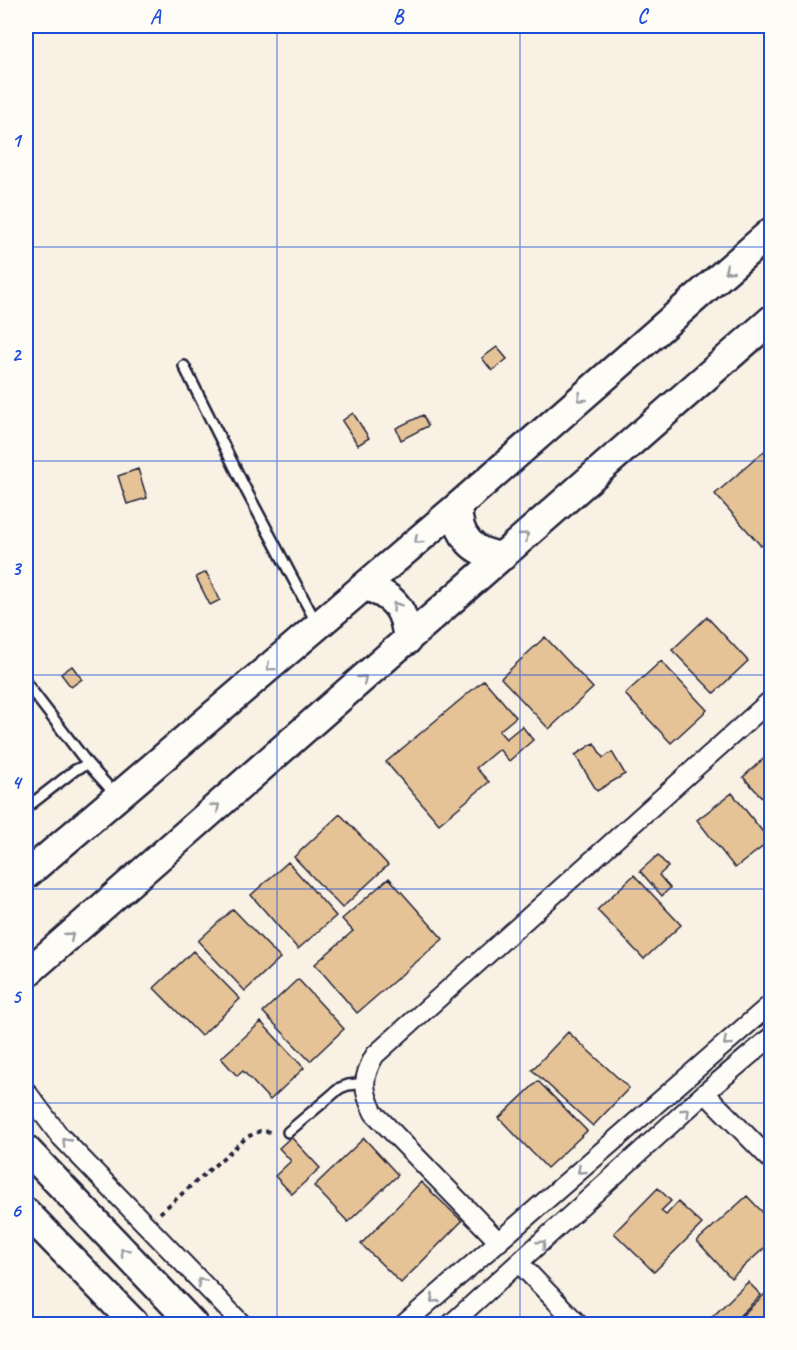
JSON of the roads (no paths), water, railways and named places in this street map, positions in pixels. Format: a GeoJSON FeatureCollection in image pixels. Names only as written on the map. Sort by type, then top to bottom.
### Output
{"type":"FeatureCollection","features":[{"type":"Feature","properties":{"kind":"street"},"geometry":{"type":"LineString","coordinates":[[26,875],[458,506],[771,231]]}},
{"type":"Feature","properties":{"kind":"street"},"geometry":{"type":"LineString","coordinates":[[26,974],[771,319]]}},
{"type":"Feature","properties":{"kind":"street"},"geometry":{"type":"LineString","coordinates":[[458,506],[457,519],[468,542],[478,550],[490,555],[503,556]]}},
{"type":"Feature","properties":{"kind":"street"},"geometry":{"type":"LineString","coordinates":[[365,586],[388,596],[397,605],[405,622],[407,641]]}},
{"type":"Feature","properties":{"kind":"street"},"geometry":{"type":"LineString","coordinates":[[499,1242],[374,1113],[367,1099],[365,1083],[367,1068],[375,1055],[771,699]]}},
{"type":"Feature","properties":{"kind":"street"},"geometry":{"type":"LineString","coordinates":[[404,1324],[771,1004]]}},
{"type":"Feature","properties":{"kind":"street"},"geometry":{"type":"LineString","coordinates":[[451,1324],[771,1036]]}},
{"type":"Feature","properties":{"kind":"street"},"geometry":{"type":"LineString","coordinates":[[26,1091],[59,1135],[242,1324]]}},
{"type":"Feature","properties":{"kind":"street"},"geometry":{"type":"LineString","coordinates":[[705,1093],[771,1161]]}},
{"type":"Feature","properties":{"kind":"street"},"geometry":{"type":"LineString","coordinates":[[26,1149],[193,1324]]}},
{"type":"Feature","properties":{"kind":"street"},"geometry":{"type":"LineString","coordinates":[[26,1212],[135,1324]]}},
{"type":"Feature","properties":{"kind":"street"},"geometry":{"type":"LineString","coordinates":[[520,1264],[578,1324]]}},
{"type":"Feature","properties":{"kind":"lane"},"geometry":{"type":"LineString","coordinates":[[184,366],[318,627]]}},
{"type":"Feature","properties":{"kind":"lane"},"geometry":{"type":"LineString","coordinates":[[26,682],[88,764],[118,797]]}},
{"type":"Feature","properties":{"kind":"lane"},"geometry":{"type":"LineString","coordinates":[[26,808],[75,770],[88,764]]}},
{"type":"Feature","properties":{"kind":"lane"},"geometry":{"type":"LineString","coordinates":[[288,1132],[340,1088],[365,1083]]}}]}
